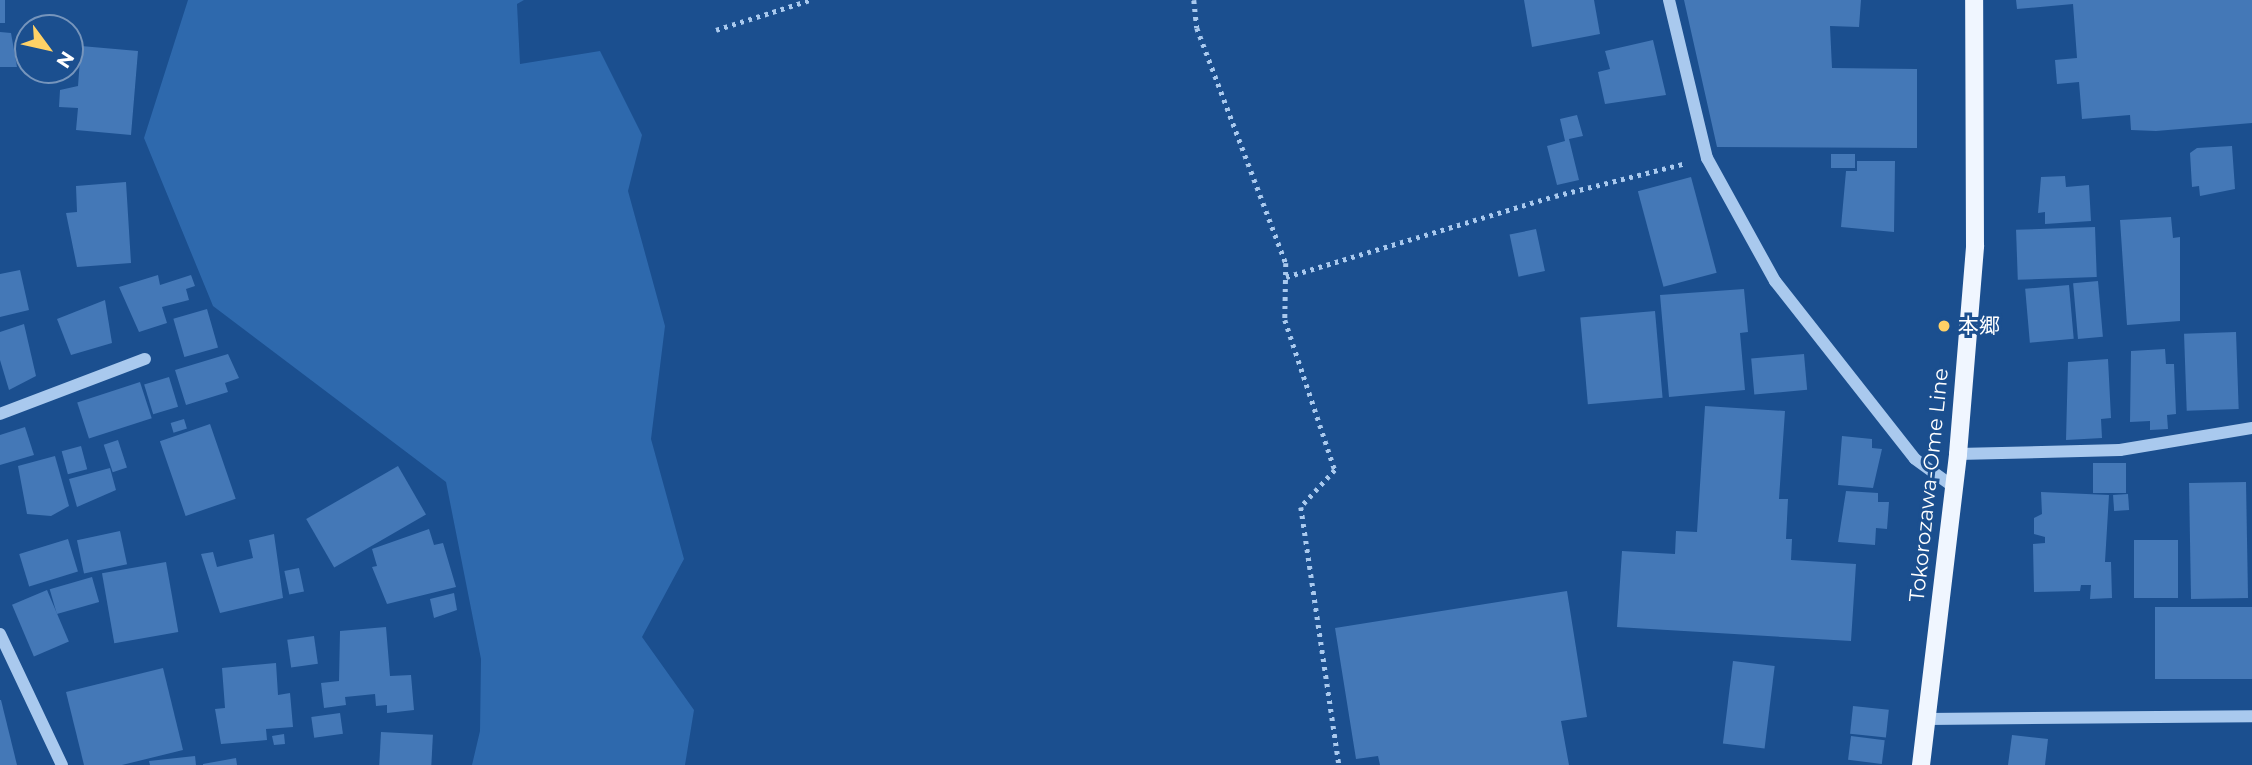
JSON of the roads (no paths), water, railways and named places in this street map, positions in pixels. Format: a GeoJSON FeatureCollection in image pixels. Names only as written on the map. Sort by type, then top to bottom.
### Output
{"type":"FeatureCollection","features":[{"type":"Feature","properties":{"kind":"main road","name":"Tokorozawa-Ome Line"},"geometry":{"type":"LineString","coordinates":[[1921,765],[1958,454],[1975,246],[1974,0]]}},
{"type":"Feature","properties":{"kind":"street"},"geometry":{"type":"LineString","coordinates":[[1669,0],[1707,158],[1775,281],[1915,458],[1954,487]]}},
{"type":"Feature","properties":{"kind":"street"},"geometry":{"type":"LineString","coordinates":[[0,414],[145,359]]}},
{"type":"Feature","properties":{"kind":"street"},"geometry":{"type":"LineString","coordinates":[[1958,454],[2120,450],[2252,428]]}},
{"type":"Feature","properties":{"kind":"street"},"geometry":{"type":"LineString","coordinates":[[0,634],[62,765]]}},
{"type":"Feature","properties":{"kind":"street"},"geometry":{"type":"LineString","coordinates":[[1926,719],[2252,716]]}},
{"type":"Feature","properties":{"kind":"place","name":"本郷"},"geometry":{"type":"Point","coordinates":[1944,326]}}]}
